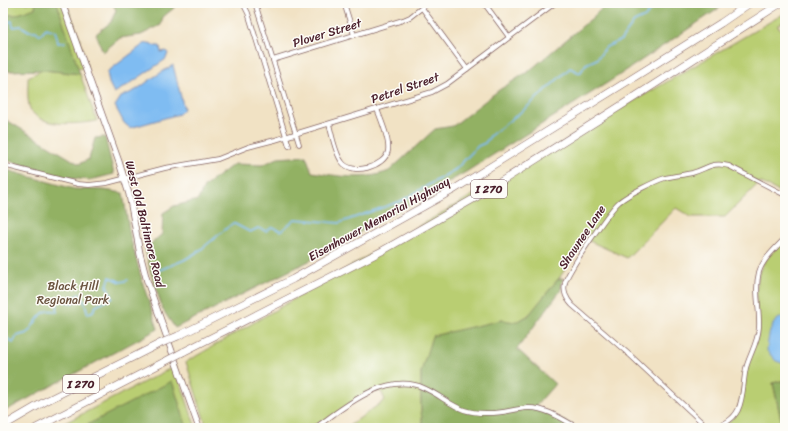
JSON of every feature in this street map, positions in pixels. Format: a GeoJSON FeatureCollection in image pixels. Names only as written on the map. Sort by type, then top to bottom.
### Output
{"type":"FeatureCollection","features":[{"type":"Feature","properties":{"kind":"highway","name":"Eisenhower Memorial Highway"},"geometry":{"type":"LineString","coordinates":[[3,426],[46,401],[293,279],[454,190],[708,32],[750,3]]}},
{"type":"Feature","properties":{"kind":"highway","name":"I 270"},"geometry":{"type":"LineString","coordinates":[[36,428],[382,251],[475,198],[781,3]]}},
{"type":"Feature","properties":{"kind":"street","name":"West Old Baltimore Road"},"geometry":{"type":"LineString","coordinates":[[62,3],[98,101],[124,178],[129,194],[140,254],[147,281],[199,428]]}},
{"type":"Feature","properties":{"kind":"street"},"geometry":{"type":"LineString","coordinates":[[245,3],[289,146]]}},
{"type":"Feature","properties":{"kind":"street"},"geometry":{"type":"LineString","coordinates":[[255,3],[299,144]]}},
{"type":"Feature","properties":{"kind":"street"},"geometry":{"type":"LineString","coordinates":[[344,3],[354,35]]}},
{"type":"Feature","properties":{"kind":"street","name":"Plover Street"},"geometry":{"type":"LineString","coordinates":[[273,60],[403,20],[410,17],[428,3]]}},
{"type":"Feature","properties":{"kind":"street"},"geometry":{"type":"LineString","coordinates":[[484,3],[509,37]]}},
{"type":"Feature","properties":{"kind":"street","name":"Petrel Street"},"geometry":{"type":"LineString","coordinates":[[3,165],[78,184],[98,184],[165,168],[218,160],[248,147],[286,137],[432,92],[447,84],[555,3]]}},
{"type":"Feature","properties":{"kind":"street"},"geometry":{"type":"LineString","coordinates":[[422,8],[467,69]]}},
{"type":"Feature","properties":{"kind":"street"},"geometry":{"type":"LineString","coordinates":[[328,124],[342,162],[350,169],[361,170],[381,162],[387,154],[388,144],[378,109]]}},
{"type":"Feature","properties":{"kind":"street","name":"Shawnee Lane"},"geometry":{"type":"LineString","coordinates":[[708,428],[631,356],[572,305],[566,298],[564,290],[567,278],[619,202],[664,178],[693,172],[713,164],[722,164],[729,166],[785,195]]}},
{"type":"Feature","properties":{"kind":"street"},"geometry":{"type":"LineString","coordinates":[[714,428],[729,422],[738,411],[746,368],[758,336],[759,325],[756,292],[759,272],[764,262],[785,238]]}},
{"type":"Feature","properties":{"kind":"street"},"geometry":{"type":"LineString","coordinates":[[315,428],[368,392],[390,384],[406,384],[423,387],[465,410],[487,413],[529,408],[539,409],[562,418],[578,428]]}},
{"type":"Feature","properties":{"kind":"green space"},"geometry":{"type":"Polygon","coordinates":[[[3,3],[66,3],[80,38],[87,68],[44,70],[80,74],[97,121],[69,124],[49,122],[33,113],[28,103],[28,77],[42,70],[3,71],[3,3]]]}},
{"type":"Feature","properties":{"kind":"green space"},"geometry":{"type":"Polygon","coordinates":[[[36,3],[57,3],[80,74],[43,70],[3,71],[3,14],[15,15],[35,8],[36,3]]]}},
{"type":"Feature","properties":{"kind":"green space"},"geometry":{"type":"Polygon","coordinates":[[[112,3],[180,3],[163,17],[161,25],[141,35],[120,38],[103,52],[96,34],[111,22],[116,10],[112,3]]]}},
{"type":"Feature","properties":{"kind":"green space"},"geometry":{"type":"Polygon","coordinates":[[[607,3],[727,3],[615,78],[466,172],[311,260],[175,328],[163,310],[145,249],[162,234],[163,213],[174,206],[198,200],[204,187],[234,164],[262,165],[278,158],[306,156],[312,172],[361,177],[389,171],[435,129],[453,126],[499,90],[529,71],[592,18],[607,3]]]}},
{"type":"Feature","properties":{"kind":"green space"},"geometry":{"type":"Polygon","coordinates":[[[785,13],[785,21],[777,26],[785,32],[785,195],[760,182],[725,217],[691,217],[676,208],[627,258],[585,239],[545,297],[526,317],[517,322],[501,320],[421,372],[421,410],[423,428],[346,428],[385,400],[381,391],[368,392],[315,428],[207,428],[186,362],[785,13]]]}},
{"type":"Feature","properties":{"kind":"green space"},"geometry":{"type":"Polygon","coordinates":[[[3,118],[79,164],[89,159],[95,138],[105,137],[114,174],[90,180],[67,178],[3,159],[3,118]]]}},
{"type":"Feature","properties":{"kind":"green space","name":"Black Hill Regional Park"},"geometry":{"type":"Polygon","coordinates":[[[3,169],[74,189],[104,190],[123,193],[130,236],[143,284],[158,329],[3,412],[3,169]]]}},
{"type":"Feature","properties":{"kind":"green space"},"geometry":{"type":"Polygon","coordinates":[[[785,238],[785,380],[773,383],[782,424],[780,428],[714,428],[729,422],[738,411],[746,368],[758,336],[756,292],[759,272],[764,262],[785,238]]]}},
{"type":"Feature","properties":{"kind":"green space"},"geometry":{"type":"Polygon","coordinates":[[[563,278],[561,290],[517,349],[555,384],[534,408],[578,428],[423,428],[421,410],[421,372],[432,336],[502,320],[515,322],[528,316],[558,279],[563,278]]]}},
{"type":"Feature","properties":{"kind":"green space"},"geometry":{"type":"Polygon","coordinates":[[[175,366],[196,428],[57,427],[175,366]]]}},
{"type":"Feature","properties":{"kind":"green space"},"geometry":{"type":"Polygon","coordinates":[[[785,380],[785,428],[780,428],[782,424],[773,383],[785,380]]]}},
{"type":"Feature","properties":{"kind":"green space"},"geometry":{"type":"Polygon","coordinates":[[[172,381],[187,428],[81,428],[172,381]]]}},
{"type":"Feature","properties":{"kind":"water"},"geometry":{"type":"Polygon","coordinates":[[[150,43],[155,46],[160,46],[161,52],[166,51],[168,53],[166,59],[114,93],[109,83],[107,72],[144,44],[150,43]]]}},
{"type":"Feature","properties":{"kind":"water"},"geometry":{"type":"Polygon","coordinates":[[[173,65],[184,109],[179,114],[130,128],[124,123],[115,106],[121,97],[136,90],[173,65]]]}},
{"type":"Feature","properties":{"kind":"water"},"geometry":{"type":"Polygon","coordinates":[[[783,317],[785,319],[785,364],[776,361],[767,351],[772,326],[778,319],[783,317]]]}},
{"type":"Feature","properties":{"kind":"waterway"},"geometry":{"type":"LineString","coordinates":[[157,271],[184,260],[199,251],[233,223],[250,232],[258,228],[266,231],[272,227],[281,231],[295,219],[339,223],[401,201],[456,169],[478,146],[485,143],[491,135],[526,108],[570,68],[580,73],[586,64],[597,59],[606,47],[621,40],[634,22],[645,17],[651,10],[650,3]]}},
{"type":"Feature","properties":{"kind":"waterway"},"geometry":{"type":"LineString","coordinates":[[3,26],[5,23],[12,21],[13,27],[21,26],[29,31],[36,31],[40,35],[46,28],[55,31],[58,43],[65,42]]}},
{"type":"Feature","properties":{"kind":"waterway"},"geometry":{"type":"LineString","coordinates":[[3,340],[7,338],[13,343],[17,336],[27,333],[43,313],[47,311],[57,312],[58,298],[73,303],[73,298],[79,294],[84,300],[88,314],[93,311],[96,306],[113,298],[107,286],[110,277],[121,282],[128,280]]}}]}
